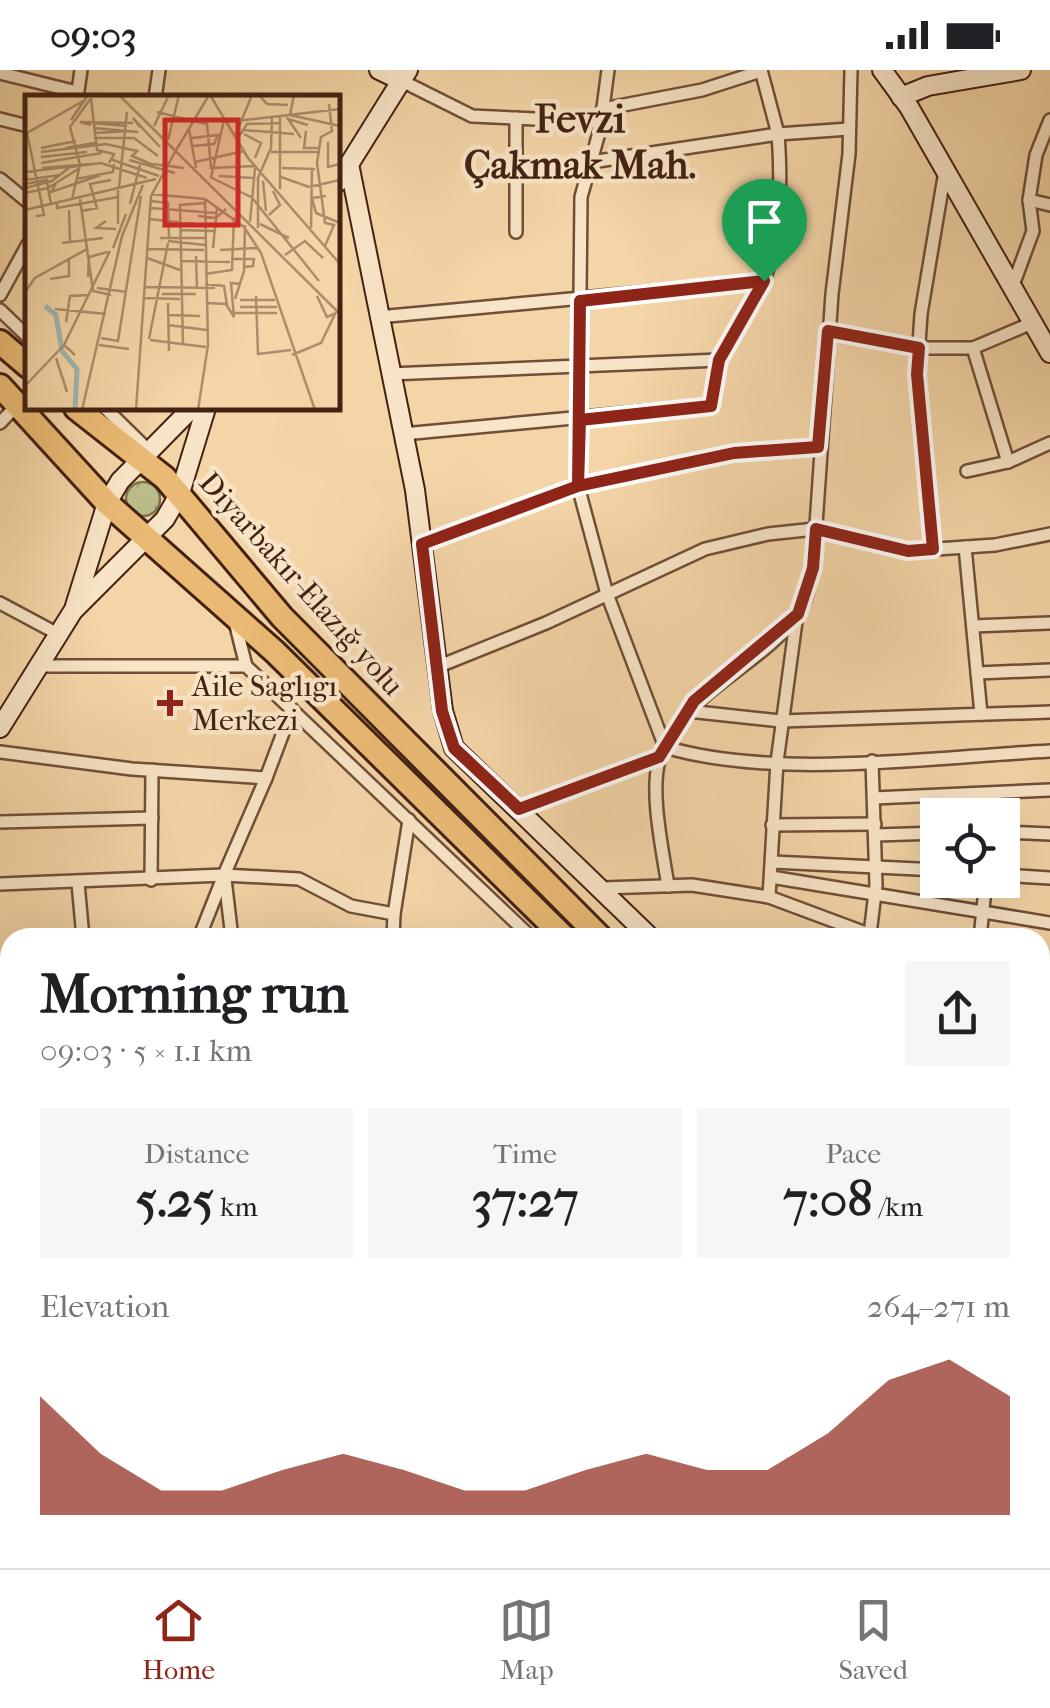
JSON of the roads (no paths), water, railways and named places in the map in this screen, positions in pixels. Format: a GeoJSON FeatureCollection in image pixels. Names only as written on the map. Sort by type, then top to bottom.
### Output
{"type":"FeatureCollection","features":[{"type":"Feature","properties":{"kind":"highway"},"geometry":{"type":"LineString","coordinates":[[0,342],[25,363]]}},
{"type":"Feature","properties":{"kind":"highway","name":"Diyarbakır-Elazığ yolu"},"geometry":{"type":"LineString","coordinates":[[0,386],[5,416],[233,614],[555,928]]}},
{"type":"Feature","properties":{"kind":"highway","name":"Diyarbakır-Elazığ yolu"},"geometry":{"type":"LineString","coordinates":[[79,410],[145,455],[282,617],[591,928]]}},
{"type":"Feature","properties":{"kind":"main road"},"geometry":{"type":"LineString","coordinates":[[340,179],[405,75],[379,70]]}},
{"type":"Feature","properties":{"kind":"main road"},"geometry":{"type":"LineString","coordinates":[[882,70],[946,171],[1050,353]]}},
{"type":"Feature","properties":{"kind":"main road"},"geometry":{"type":"LineString","coordinates":[[901,97],[932,78],[1020,70]]}},
{"type":"Feature","properties":{"kind":"main road"},"geometry":{"type":"LineString","coordinates":[[349,164],[403,434],[422,544],[442,711],[454,748],[641,928]]}},
{"type":"Feature","properties":{"kind":"main road"},"geometry":{"type":"LineString","coordinates":[[73,611],[106,503],[120,480],[190,410]]}},
{"type":"Feature","properties":{"kind":"main road"},"geometry":{"type":"LineString","coordinates":[[0,728],[7,700],[39,666],[73,611],[147,541],[165,518],[180,494],[205,410]]}},
{"type":"Feature","properties":{"kind":"street"},"geometry":{"type":"LineString","coordinates":[[0,73],[77,95],[81,70]]}},
{"type":"Feature","properties":{"kind":"street"},"geometry":{"type":"LineString","coordinates":[[156,95],[160,70]]}},
{"type":"Feature","properties":{"kind":"street"},"geometry":{"type":"LineString","coordinates":[[608,70],[602,116],[581,197],[578,486],[607,594],[662,752],[658,818],[668,886]]}},
{"type":"Feature","properties":{"kind":"street"},"geometry":{"type":"LineString","coordinates":[[403,434],[711,406],[719,360],[764,281],[778,238],[782,199],[778,134],[761,70],[602,116],[516,118],[472,116],[405,75]]}},
{"type":"Feature","properties":{"kind":"street"},"geometry":{"type":"LineString","coordinates":[[769,897],[781,721],[798,614],[813,568],[818,447],[849,129],[851,70]]}},
{"type":"Feature","properties":{"kind":"street"},"geometry":{"type":"LineString","coordinates":[[0,118],[25,125]]}},
{"type":"Feature","properties":{"kind":"street"},"geometry":{"type":"LineString","coordinates":[[516,118],[516,232]]}},
{"type":"Feature","properties":{"kind":"street"},"geometry":{"type":"LineString","coordinates":[[1012,288],[1032,231],[1029,200],[1036,156],[1050,120]]}},
{"type":"Feature","properties":{"kind":"street"},"geometry":{"type":"LineString","coordinates":[[590,162],[778,134],[849,129]]}},
{"type":"Feature","properties":{"kind":"street"},"geometry":{"type":"LineString","coordinates":[[933,549],[917,374],[946,171]]}},
{"type":"Feature","properties":{"kind":"street"},"geometry":{"type":"LineString","coordinates":[[0,178],[25,199]]}},
{"type":"Feature","properties":{"kind":"street"},"geometry":{"type":"LineString","coordinates":[[1029,200],[1050,205]]}},
{"type":"Feature","properties":{"kind":"street"},"geometry":{"type":"LineString","coordinates":[[0,295],[25,249]]}},
{"type":"Feature","properties":{"kind":"street"},"geometry":{"type":"LineString","coordinates":[[378,317],[764,281]]}},
{"type":"Feature","properties":{"kind":"street"},"geometry":{"type":"LineString","coordinates":[[0,310],[25,334]]}},
{"type":"Feature","properties":{"kind":"street"},"geometry":{"type":"LineString","coordinates":[[828,331],[919,348],[973,348],[1032,323]]}},
{"type":"Feature","properties":{"kind":"street"},"geometry":{"type":"LineString","coordinates":[[973,348],[1008,462]]}},
{"type":"Feature","properties":{"kind":"street"},"geometry":{"type":"LineString","coordinates":[[390,374],[719,360]]}},
{"type":"Feature","properties":{"kind":"street"},"geometry":{"type":"LineString","coordinates":[[107,410],[145,455]]}},
{"type":"Feature","properties":{"kind":"street"},"geometry":{"type":"LineString","coordinates":[[967,471],[1008,462],[1050,444]]}},
{"type":"Feature","properties":{"kind":"street"},"geometry":{"type":"LineString","coordinates":[[422,544],[578,486],[734,453],[818,447]]}},
{"type":"Feature","properties":{"kind":"street"},"geometry":{"type":"LineString","coordinates":[[437,666],[705,550],[768,534],[816,529],[908,551],[1050,534]]}},
{"type":"Feature","properties":{"kind":"street"},"geometry":{"type":"LineString","coordinates":[[965,547],[981,714]]}},
{"type":"Feature","properties":{"kind":"street"},"geometry":{"type":"LineString","coordinates":[[0,603],[58,634]]}},
{"type":"Feature","properties":{"kind":"street"},"geometry":{"type":"LineString","coordinates":[[233,614],[246,666],[522,928]]}},
{"type":"Feature","properties":{"kind":"street"},"geometry":{"type":"LineString","coordinates":[[662,752],[694,701],[798,614]]}},
{"type":"Feature","properties":{"kind":"street"},"geometry":{"type":"LineString","coordinates":[[972,626],[1050,623]]}},
{"type":"Feature","properties":{"kind":"street"},"geometry":{"type":"LineString","coordinates":[[39,666],[246,666]]}},
{"type":"Feature","properties":{"kind":"street"},"geometry":{"type":"LineString","coordinates":[[977,673],[1050,670]]}},
{"type":"Feature","properties":{"kind":"street"},"geometry":{"type":"LineString","coordinates":[[203,928],[292,708]]}},
{"type":"Feature","properties":{"kind":"street"},"geometry":{"type":"LineString","coordinates":[[688,711],[781,721],[1050,712]]}},
{"type":"Feature","properties":{"kind":"street"},"geometry":{"type":"LineString","coordinates":[[519,809],[662,752],[777,762],[1050,751]]}},
{"type":"Feature","properties":{"kind":"street"},"geometry":{"type":"LineString","coordinates":[[0,752],[152,770],[266,778]]}},
{"type":"Feature","properties":{"kind":"street"},"geometry":{"type":"LineString","coordinates":[[872,761],[875,928]]}},
{"type":"Feature","properties":{"kind":"street"},"geometry":{"type":"LineString","coordinates":[[151,880],[152,770]]}},
{"type":"Feature","properties":{"kind":"street"},"geometry":{"type":"LineString","coordinates":[[874,798],[1050,790]]}},
{"type":"Feature","properties":{"kind":"street"},"geometry":{"type":"LineString","coordinates":[[994,793],[994,798]]}},
{"type":"Feature","properties":{"kind":"street"},"geometry":{"type":"LineString","coordinates":[[0,822],[152,818]]}},
{"type":"Feature","properties":{"kind":"street"},"geometry":{"type":"LineString","coordinates":[[393,928],[409,820]]}},
{"type":"Feature","properties":{"kind":"street"},"geometry":{"type":"LineString","coordinates":[[772,825],[920,832]]}},
{"type":"Feature","properties":{"kind":"street"},"geometry":{"type":"LineString","coordinates":[[1020,833],[1050,834]]}},
{"type":"Feature","properties":{"kind":"street"},"geometry":{"type":"LineString","coordinates":[[773,862],[920,868]]}},
{"type":"Feature","properties":{"kind":"street"},"geometry":{"type":"LineString","coordinates":[[224,875],[231,928]]}},
{"type":"Feature","properties":{"kind":"street"},"geometry":{"type":"LineString","coordinates":[[0,884],[224,875],[299,879],[351,906],[394,914]]}},
{"type":"Feature","properties":{"kind":"street"},"geometry":{"type":"LineString","coordinates":[[1020,876],[1050,878]]}},
{"type":"Feature","properties":{"kind":"street"},"geometry":{"type":"LineString","coordinates":[[771,878],[1050,923]]}},
{"type":"Feature","properties":{"kind":"street"},"geometry":{"type":"LineString","coordinates":[[78,883],[82,928]]}},
{"type":"Feature","properties":{"kind":"street"},"geometry":{"type":"LineString","coordinates":[[603,888],[692,885],[769,897],[853,928]]}},
{"type":"Feature","properties":{"kind":"street"},"geometry":{"type":"LineString","coordinates":[[981,928],[984,898]]}},
{"type":"Feature","properties":{"kind":"place","name":"Aile Saglıgı Merkezi"},"geometry":{"type":"Point","coordinates":[170,703]}},
{"type":"Feature","properties":{"kind":"district","name":"Fevzi Çakmak Mah."},"geometry":{"type":"Point","coordinates":[580,142]}}]}
